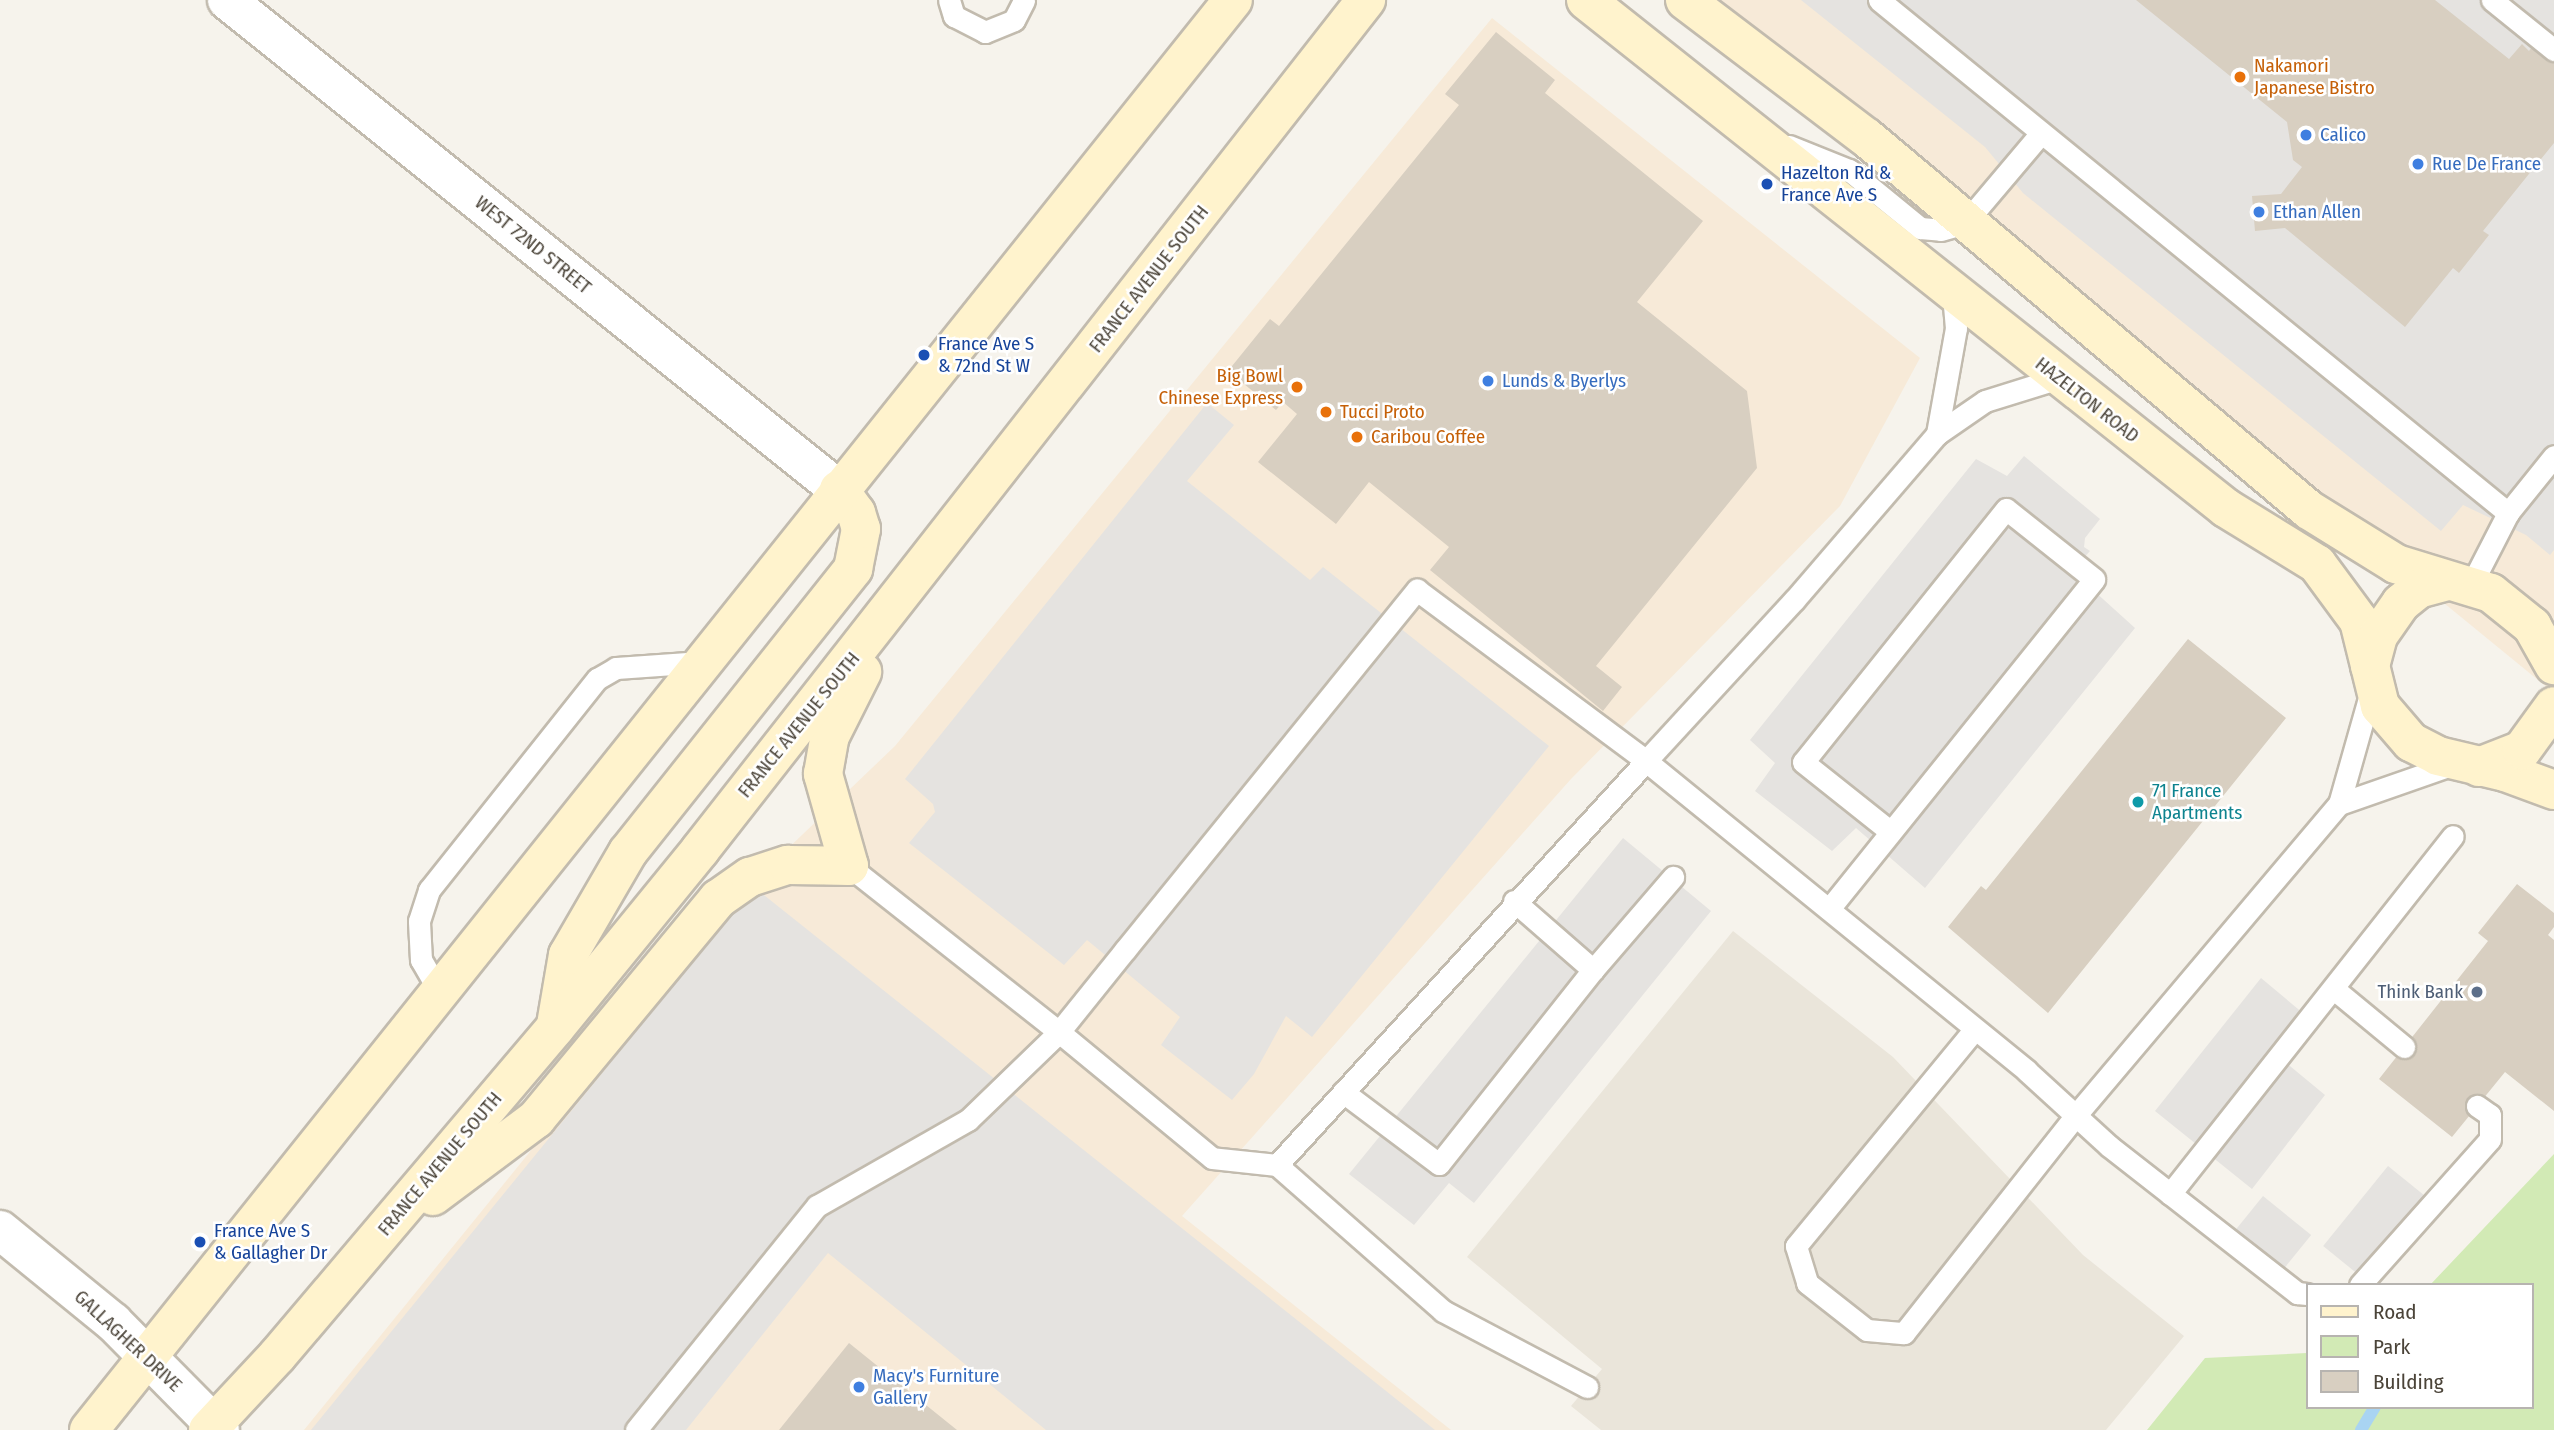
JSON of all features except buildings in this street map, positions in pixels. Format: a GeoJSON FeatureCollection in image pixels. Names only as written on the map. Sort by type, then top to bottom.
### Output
{"type":"FeatureCollection","features":[{"type":"Feature","properties":{"kind":"main road"},"geometry":{"type":"LineString","coordinates":[[89,1430],[1233,0]]}},
{"type":"Feature","properties":{"kind":"main road","name":"FRANCE AVENUE SOUTH"},"geometry":{"type":"LineString","coordinates":[[214,1428],[555,1028],[896,603],[1366,0]]}},
{"type":"Feature","properties":{"kind":"main road","name":"HAZELTON ROAD"},"geometry":{"type":"LineString","coordinates":[[1586,0],[1741,127],[2226,508],[2317,564],[2358,621],[2380,706],[2411,742],[2469,765],[2554,790]]}},
{"type":"Feature","properties":{"kind":"main road"},"geometry":{"type":"LineString","coordinates":[[1685,0],[1867,138],[2309,510],[2363,547],[2511,606],[2551,650]]}},
{"type":"Feature","properties":{"kind":"main road"},"geometry":{"type":"LineString","coordinates":[[555,1028],[568,955],[628,852],[853,569],[860,529],[856,513],[839,490]]}},
{"type":"Feature","properties":{"kind":"main road"},"geometry":{"type":"LineString","coordinates":[[2371,675],[2378,636],[2395,610],[2418,589],[2458,584]]}},
{"type":"Feature","properties":{"kind":"main road"},"geometry":{"type":"LineString","coordinates":[[378,1237],[536,1119],[718,899],[750,877],[788,865],[849,866],[823,774],[830,736],[896,603]]}},
{"type":"Feature","properties":{"kind":"main road"},"geometry":{"type":"LineString","coordinates":[[2469,765],[2522,750],[2554,706]]}},
{"type":"Feature","properties":{"kind":"street","name":"WEST 72ND STREET"},"geometry":{"type":"LineString","coordinates":[[227,0],[839,490]]}},
{"type":"Feature","properties":{"kind":"street","name":"GALLAGHER DRIVE"},"geometry":{"type":"LineString","coordinates":[[0,1230],[113,1322],[214,1428]]}},
{"type":"Feature","properties":{"kind":"lane"},"geometry":{"type":"LineString","coordinates":[[949,0],[954,16],[985,32],[1014,20],[1024,0]]}},
{"type":"Feature","properties":{"kind":"lane"},"geometry":{"type":"LineString","coordinates":[[1878,0],[2508,513]]}},
{"type":"Feature","properties":{"kind":"lane"},"geometry":{"type":"LineString","coordinates":[[2492,0],[2554,50]]}},
{"type":"Feature","properties":{"kind":"lane"},"geometry":{"type":"LineString","coordinates":[[1741,127],[1849,170],[1920,228],[1941,230],[1965,223],[2041,132]]}},
{"type":"Feature","properties":{"kind":"lane"},"geometry":{"type":"LineString","coordinates":[[1937,434],[1956,328],[1953,294]]}},
{"type":"Feature","properties":{"kind":"lane"},"geometry":{"type":"LineString","coordinates":[[1277,1165],[1514,901],[1794,600],[1937,434],[1985,401],[2059,379]]}},
{"type":"Feature","properties":{"kind":"lane"},"geometry":{"type":"LineString","coordinates":[[2458,584],[2508,513],[2554,456]]}},
{"type":"Feature","properties":{"kind":"lane"},"geometry":{"type":"LineString","coordinates":[[1829,909],[1891,832],[2094,579],[2006,509],[1803,762],[1891,832]]}},
{"type":"Feature","properties":{"kind":"lane"},"geometry":{"type":"LineString","coordinates":[[636,1430],[817,1206],[968,1120],[1059,1032],[1417,590],[1646,761],[1829,909],[2170,1194],[2297,1293],[2306,1294]]}},
{"type":"Feature","properties":{"kind":"lane"},"geometry":{"type":"LineString","coordinates":[[439,991],[422,960],[419,921],[429,890],[597,679],[617,668],[702,662]]}},
{"type":"Feature","properties":{"kind":"lane"},"geometry":{"type":"LineString","coordinates":[[1974,1030],[1796,1246],[1807,1283],[1867,1330],[1903,1333],[2076,1115],[2339,804],[2371,675]]}},
{"type":"Feature","properties":{"kind":"lane"},"geometry":{"type":"LineString","coordinates":[[2339,804],[2469,765]]}},
{"type":"Feature","properties":{"kind":"lane"},"geometry":{"type":"LineString","coordinates":[[2170,1194],[2453,836]]}},
{"type":"Feature","properties":{"kind":"lane"},"geometry":{"type":"LineString","coordinates":[[849,866],[1059,1032],[1212,1158],[1277,1165],[1443,1311],[1587,1387]]}},
{"type":"Feature","properties":{"kind":"lane"},"geometry":{"type":"LineString","coordinates":[[1343,1092],[1439,1164],[1593,970],[1673,877]]}},
{"type":"Feature","properties":{"kind":"lane"},"geometry":{"type":"LineString","coordinates":[[1514,901],[1593,970]]}},
{"type":"Feature","properties":{"kind":"lane"},"geometry":{"type":"LineString","coordinates":[[2333,989],[2404,1047]]}},
{"type":"Feature","properties":{"kind":"lane"},"geometry":{"type":"LineString","coordinates":[[2362,1283],[2490,1139],[2490,1115],[2477,1106]]}},
{"type":"Feature","properties":{"kind":"shaded area"},"geometry":{"type":"Polygon","coordinates":[[[1706,0],[2554,0],[2554,693],[1706,0]]]}},
{"type":"Feature","properties":{"kind":"shaded area"},"geometry":{"type":"Polygon","coordinates":[[[1801,0],[2554,0],[2554,550],[2550,555],[2526,535],[2463,505],[2441,531],[2023,193],[1985,147],[1801,0]]]}},
{"type":"Feature","properties":{"kind":"shaded area"},"geometry":{"type":"Polygon","coordinates":[[[1492,18],[1920,358],[1840,506],[1571,779],[1182,1216],[1451,1430],[304,1430],[735,899],[895,746],[1492,18]]]}},
{"type":"Feature","properties":{"kind":"shaded area"},"geometry":{"type":"Polygon","coordinates":[[[1207,403],[1234,425],[1187,481],[1310,580],[1323,567],[1549,746],[1312,1037],[1286,1016],[1254,1074],[1232,1100],[1161,1045],[1180,1017],[1087,940],[1064,965],[909,843],[935,812],[933,804],[905,779],[1207,403]]]}},
{"type":"Feature","properties":{"kind":"shaded area"},"geometry":{"type":"Polygon","coordinates":[[[2024,456],[2100,519],[2085,538],[2084,547],[2090,551],[2072,571],[2135,628],[1925,888],[1856,828],[1832,851],[1755,791],[1775,763],[1750,740],[1976,459],[2007,476],[2024,456]]]}},
{"type":"Feature","properties":{"kind":"shaded area"},"geometry":{"type":"Polygon","coordinates":[[[1623,838],[1711,911],[1474,1203],[1449,1183],[1414,1225],[1349,1174],[1623,838]]]}},
{"type":"Feature","properties":{"kind":"shaded area"},"geometry":{"type":"Polygon","coordinates":[[[754,887],[1435,1430],[1046,1430],[828,1253],[686,1430],[311,1430],[754,887]]]}},
{"type":"Feature","properties":{"kind":"shaded area"},"geometry":{"type":"Polygon","coordinates":[[[1733,931],[1893,1057],[2083,1255],[2184,1336],[2106,1430],[1601,1430],[1571,1406],[1602,1369],[1467,1257],[1733,931]]]}},
{"type":"Feature","properties":{"kind":"shaded area"},"geometry":{"type":"Polygon","coordinates":[[[2261,978],[2310,1019],[2279,1057],[2325,1095],[2252,1189],[2155,1111],[2261,978]]]}},
{"type":"Feature","properties":{"kind":"shaded area"},"geometry":{"type":"Polygon","coordinates":[[[2388,1166],[2433,1203],[2368,1283],[2323,1246],[2388,1166]]]}},
{"type":"Feature","properties":{"kind":"shaded area"},"geometry":{"type":"Polygon","coordinates":[[[2263,1196],[2311,1235],[2277,1278],[2228,1239],[2263,1196]]]}},
{"type":"Feature","properties":{"kind":"green space"},"geometry":{"type":"Polygon","coordinates":[[[2554,1154],[2554,1430],[2147,1430],[2205,1358],[2306,1353],[2306,1409],[2533,1409],[2533,1283],[2432,1283],[2554,1154]]]}},
{"type":"Feature","properties":{"kind":"waterway"},"geometry":{"type":"LineString","coordinates":[[2361,1430],[2374,1409]]}},
{"type":"Feature","properties":{"kind":"place","name":"Nakamori Japanese Bistro"},"geometry":{"type":"Point","coordinates":[2240,77]}},
{"type":"Feature","properties":{"kind":"place","name":"Calico"},"geometry":{"type":"Point","coordinates":[2306,135]}},
{"type":"Feature","properties":{"kind":"place","name":"Rue De France"},"geometry":{"type":"Point","coordinates":[2418,164]}},
{"type":"Feature","properties":{"kind":"place","name":"Hazelton Rd & France Ave S"},"geometry":{"type":"Point","coordinates":[1767,184]}},
{"type":"Feature","properties":{"kind":"place","name":"Ethan Allen"},"geometry":{"type":"Point","coordinates":[2259,212]}},
{"type":"Feature","properties":{"kind":"place","name":"France Ave S & 72nd St W"},"geometry":{"type":"Point","coordinates":[924,355]}},
{"type":"Feature","properties":{"kind":"place","name":"Lunds & Byerlys"},"geometry":{"type":"Point","coordinates":[1488,381]}},
{"type":"Feature","properties":{"kind":"place","name":"Big Bowl Chinese Express"},"geometry":{"type":"Point","coordinates":[1297,387]}},
{"type":"Feature","properties":{"kind":"place","name":"Tucci Proto"},"geometry":{"type":"Point","coordinates":[1326,412]}},
{"type":"Feature","properties":{"kind":"place","name":"Caribou Coffee"},"geometry":{"type":"Point","coordinates":[1357,437]}},
{"type":"Feature","properties":{"kind":"place","name":"71 France Apartments"},"geometry":{"type":"Point","coordinates":[2138,802]}},
{"type":"Feature","properties":{"kind":"place","name":"Think Bank"},"geometry":{"type":"Point","coordinates":[2477,992]}},
{"type":"Feature","properties":{"kind":"place","name":"France Ave S & Gallagher Dr"},"geometry":{"type":"Point","coordinates":[200,1242]}},
{"type":"Feature","properties":{"kind":"place","name":"Macy's Furniture Gallery"},"geometry":{"type":"Point","coordinates":[859,1387]}}]}
